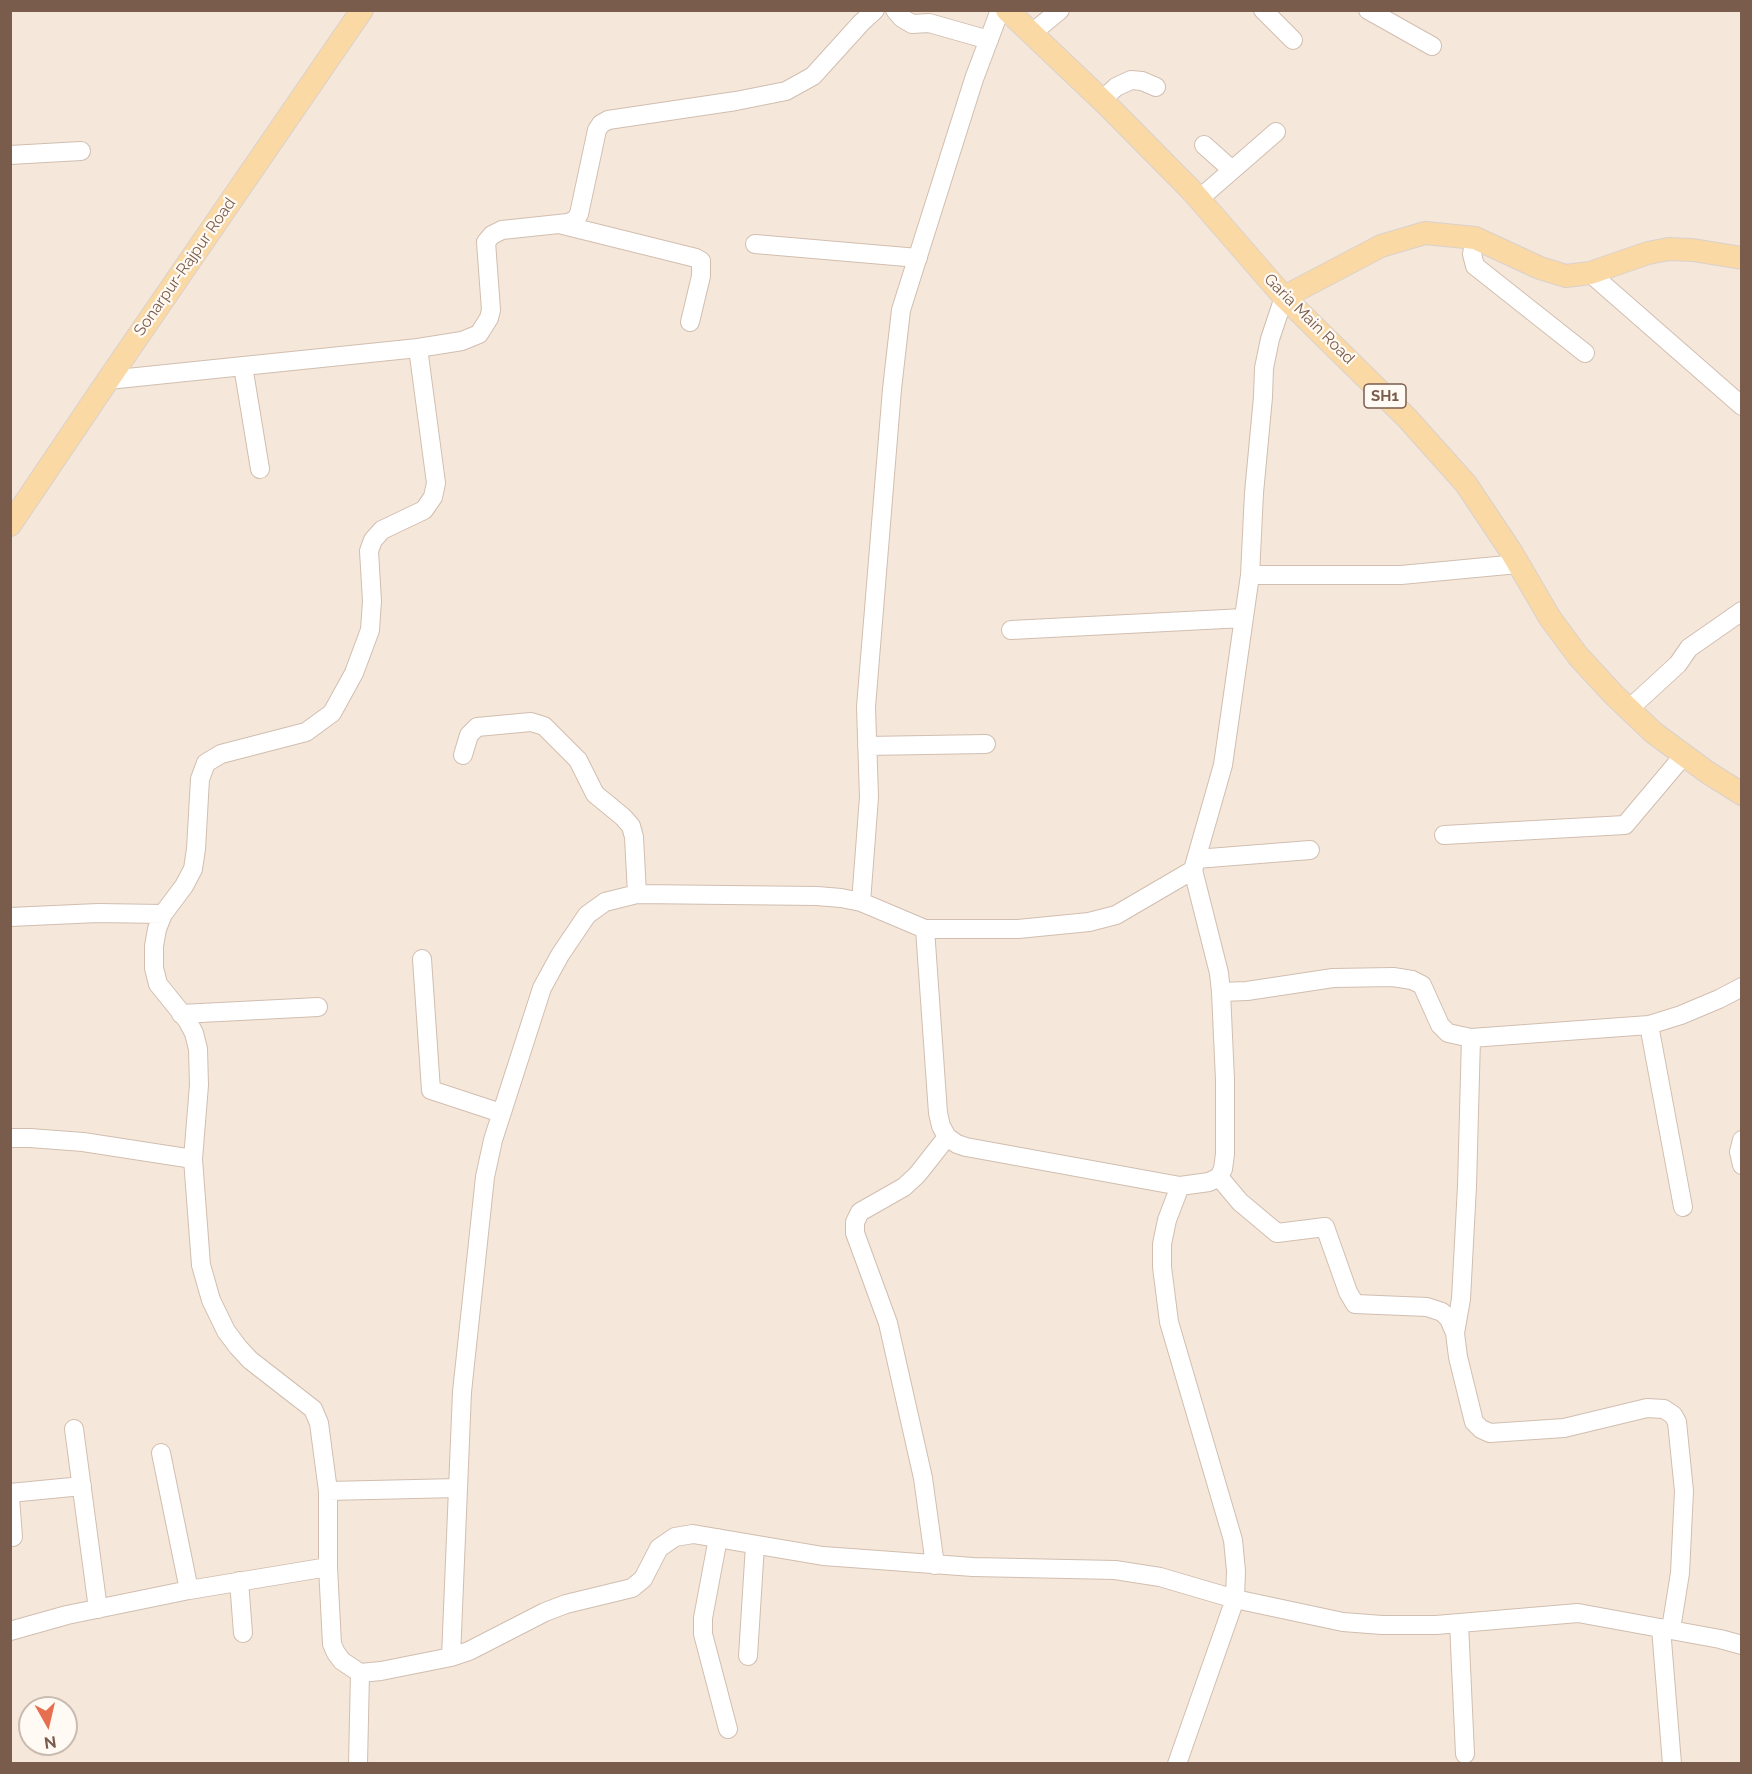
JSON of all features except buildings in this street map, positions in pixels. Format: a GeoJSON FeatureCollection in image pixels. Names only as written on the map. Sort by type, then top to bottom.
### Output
{"type":"FeatureCollection","features":[{"type":"Feature","properties":{"kind":"main road","name":"Sonarpur-Rajpur Road"},"geometry":{"type":"LineString","coordinates":[[10,525],[362,10]]}},
{"type":"Feature","properties":{"kind":"main road","name":"Garia Main Road"},"geometry":{"type":"LineString","coordinates":[[1006,10],[1102,100],[1199,199],[1284,297],[1407,418],[1466,484],[1550,618],[1578,656],[1654,733],[1742,794]]}},
{"type":"Feature","properties":{"kind":"main road"},"geometry":{"type":"LineString","coordinates":[[1284,297],[1381,246],[1425,233],[1475,238],[1566,276],[1590,273],[1648,253],[1669,249],[1693,250],[1742,258]]}},
{"type":"Feature","properties":{"kind":"street"},"geometry":{"type":"LineString","coordinates":[[108,380],[418,348],[462,341],[479,334],[491,310],[485,254],[486,242],[492,235],[502,230],[568,223],[575,220],[579,214],[597,130],[601,124],[608,120],[736,101],[786,91],[813,76],[875,10]]}},
{"type":"Feature","properties":{"kind":"street"},"geometry":{"type":"LineString","coordinates":[[896,10],[902,18],[912,24],[928,24],[989,40]]}},
{"type":"Feature","properties":{"kind":"street"},"geometry":{"type":"LineString","coordinates":[[861,902],[869,797],[866,707],[901,310],[967,101],[1000,10]]}},
{"type":"Feature","properties":{"kind":"street"},"geometry":{"type":"LineString","coordinates":[[1032,33],[1060,10]]}},
{"type":"Feature","properties":{"kind":"street"},"geometry":{"type":"LineString","coordinates":[[1263,10],[1293,40]]}},
{"type":"Feature","properties":{"kind":"street"},"geometry":{"type":"LineString","coordinates":[[1368,10],[1432,46]]}},
{"type":"Feature","properties":{"kind":"street"},"geometry":{"type":"LineString","coordinates":[[1102,100],[1116,87],[1131,80],[1142,81],[1156,87]]}},
{"type":"Feature","properties":{"kind":"street"},"geometry":{"type":"LineString","coordinates":[[1199,199],[1276,132]]}},
{"type":"Feature","properties":{"kind":"street"},"geometry":{"type":"LineString","coordinates":[[1203,145],[1232,170]]}},
{"type":"Feature","properties":{"kind":"street"},"geometry":{"type":"LineString","coordinates":[[10,155],[81,151]]}},
{"type":"Feature","properties":{"kind":"street"},"geometry":{"type":"LineString","coordinates":[[559,224],[701,261],[701,276],[690,322]]}},
{"type":"Feature","properties":{"kind":"street"},"geometry":{"type":"LineString","coordinates":[[1475,238],[1472,254],[1475,266],[1585,353]]}},
{"type":"Feature","properties":{"kind":"street"},"geometry":{"type":"LineString","coordinates":[[755,244],[918,258]]}},
{"type":"Feature","properties":{"kind":"street"},"geometry":{"type":"LineString","coordinates":[[1590,273],[1742,406]]}},
{"type":"Feature","properties":{"kind":"street"},"geometry":{"type":"LineString","coordinates":[[925,929],[938,1113],[947,1137],[966,1147],[1180,1186],[1209,1182],[1219,1177],[1226,1155],[1221,992],[1219,973],[1194,865],[1223,765],[1250,575],[1264,368],[1270,339],[1284,297]]}},
{"type":"Feature","properties":{"kind":"street"},"geometry":{"type":"LineString","coordinates":[[418,348],[436,483],[434,497],[424,510],[382,530],[373,540],[369,551],[372,601],[370,630],[354,673],[332,713],[306,732],[221,754],[206,763],[200,779],[193,869],[184,886],[163,914],[154,946],[154,968],[158,984],[194,1033],[198,1049],[199,1085],[193,1159],[201,1265],[211,1300],[226,1331],[238,1347],[250,1360],[313,1408],[319,1423],[328,1491],[328,1567],[332,1644],[342,1661],[360,1673],[452,1657],[469,1651],[545,1612],[566,1604],[632,1588],[642,1579],[658,1548],[675,1537],[693,1534],[823,1556],[935,1565],[1115,1570],[1160,1577],[1235,1599],[1343,1622],[1407,1626],[1578,1613],[1666,1628],[1742,1645]]}},
{"type":"Feature","properties":{"kind":"street"},"geometry":{"type":"LineString","coordinates":[[243,366],[260,469]]}},
{"type":"Feature","properties":{"kind":"street"},"geometry":{"type":"LineString","coordinates":[[1250,575],[1401,575],[1518,564]]}},
{"type":"Feature","properties":{"kind":"street"},"geometry":{"type":"LineString","coordinates":[[1629,709],[1678,664],[1689,648],[1742,611]]}},
{"type":"Feature","properties":{"kind":"street"},"geometry":{"type":"LineString","coordinates":[[1011,630],[1244,618]]}},
{"type":"Feature","properties":{"kind":"street"},"geometry":{"type":"LineString","coordinates":[[463,755],[469,735],[477,727],[531,722],[544,726],[578,760],[596,794],[630,826],[634,837],[637,894]]}},
{"type":"Feature","properties":{"kind":"street"},"geometry":{"type":"LineString","coordinates":[[867,747],[986,744]]}},
{"type":"Feature","properties":{"kind":"street"},"geometry":{"type":"LineString","coordinates":[[1444,835],[1625,825],[1684,755]]}},
{"type":"Feature","properties":{"kind":"street"},"geometry":{"type":"LineString","coordinates":[[452,1657],[462,1392],[485,1177],[501,1113],[542,988],[560,955],[587,915],[605,902],[637,894],[817,896],[861,902],[925,929],[1018,929],[1089,922],[1116,915],[1194,865],[1310,850]]}},
{"type":"Feature","properties":{"kind":"street"},"geometry":{"type":"LineString","coordinates":[[10,917],[98,913],[163,914]]}},
{"type":"Feature","properties":{"kind":"street"},"geometry":{"type":"LineString","coordinates":[[422,959],[431,1090],[501,1113]]}},
{"type":"Feature","properties":{"kind":"street"},"geometry":{"type":"LineString","coordinates":[[1221,992],[1247,991],[1333,978],[1393,977],[1412,980],[1422,985],[1440,1025],[1448,1034],[1471,1038],[1649,1025],[1681,1015],[1742,987]]}},
{"type":"Feature","properties":{"kind":"street"},"geometry":{"type":"LineString","coordinates":[[181,1014],[318,1007]]}},
{"type":"Feature","properties":{"kind":"street"},"geometry":{"type":"LineString","coordinates":[[1649,1025],[1683,1207]]}},
{"type":"Feature","properties":{"kind":"street"},"geometry":{"type":"LineString","coordinates":[[1455,1333],[1461,1299],[1471,1038]]}},
{"type":"Feature","properties":{"kind":"street"},"geometry":{"type":"LineString","coordinates":[[935,1565],[923,1478],[888,1323],[855,1233],[855,1222],[860,1212],[904,1187],[917,1175],[947,1137]]}},
{"type":"Feature","properties":{"kind":"street"},"geometry":{"type":"LineString","coordinates":[[10,1138],[83,1142],[193,1159]]}},
{"type":"Feature","properties":{"kind":"street"},"geometry":{"type":"LineString","coordinates":[[1742,1140],[1739,1152],[1742,1165]]}},
{"type":"Feature","properties":{"kind":"street"},"geometry":{"type":"LineString","coordinates":[[1219,1177],[1240,1202],[1276,1233],[1325,1227],[1348,1292],[1355,1304],[1427,1307],[1442,1312],[1449,1319],[1455,1333],[1458,1357],[1474,1422],[1481,1429],[1490,1432],[1564,1428],[1647,1408],[1664,1409],[1672,1414],[1677,1422],[1684,1491],[1680,1573],[1666,1628],[1672,1764]]}},
{"type":"Feature","properties":{"kind":"street"},"geometry":{"type":"LineString","coordinates":[[1177,1764],[1235,1599],[1236,1556],[1169,1322],[1162,1267],[1162,1244],[1167,1220],[1180,1186]]}},
{"type":"Feature","properties":{"kind":"street"},"geometry":{"type":"LineString","coordinates":[[74,1430],[98,1608]]}},
{"type":"Feature","properties":{"kind":"street"},"geometry":{"type":"LineString","coordinates":[[161,1453],[189,1590]]}},
{"type":"Feature","properties":{"kind":"street"},"geometry":{"type":"LineString","coordinates":[[10,1493],[82,1486]]}},
{"type":"Feature","properties":{"kind":"street"},"geometry":{"type":"LineString","coordinates":[[328,1491],[458,1488]]}},
{"type":"Feature","properties":{"kind":"street"},"geometry":{"type":"LineString","coordinates":[[10,1498],[13,1537]]}},
{"type":"Feature","properties":{"kind":"street"},"geometry":{"type":"LineString","coordinates":[[718,1538],[702,1634],[728,1729]]}},
{"type":"Feature","properties":{"kind":"street"},"geometry":{"type":"LineString","coordinates":[[748,1656],[755,1545]]}},
{"type":"Feature","properties":{"kind":"street"},"geometry":{"type":"LineString","coordinates":[[10,1631],[98,1608],[238,1581],[328,1567]]}},
{"type":"Feature","properties":{"kind":"street"},"geometry":{"type":"LineString","coordinates":[[238,1581],[243,1633]]}},
{"type":"Feature","properties":{"kind":"street"},"geometry":{"type":"LineString","coordinates":[[1459,1623],[1466,1754]]}},
{"type":"Feature","properties":{"kind":"street"},"geometry":{"type":"LineString","coordinates":[[358,1764],[360,1673]]}},
{"type":"Feature","properties":{"kind":"shaded area"},"geometry":{"type":"Polygon","coordinates":[[[11,11],[1741,11],[1741,1763],[11,1764],[11,11]]]}}]}
